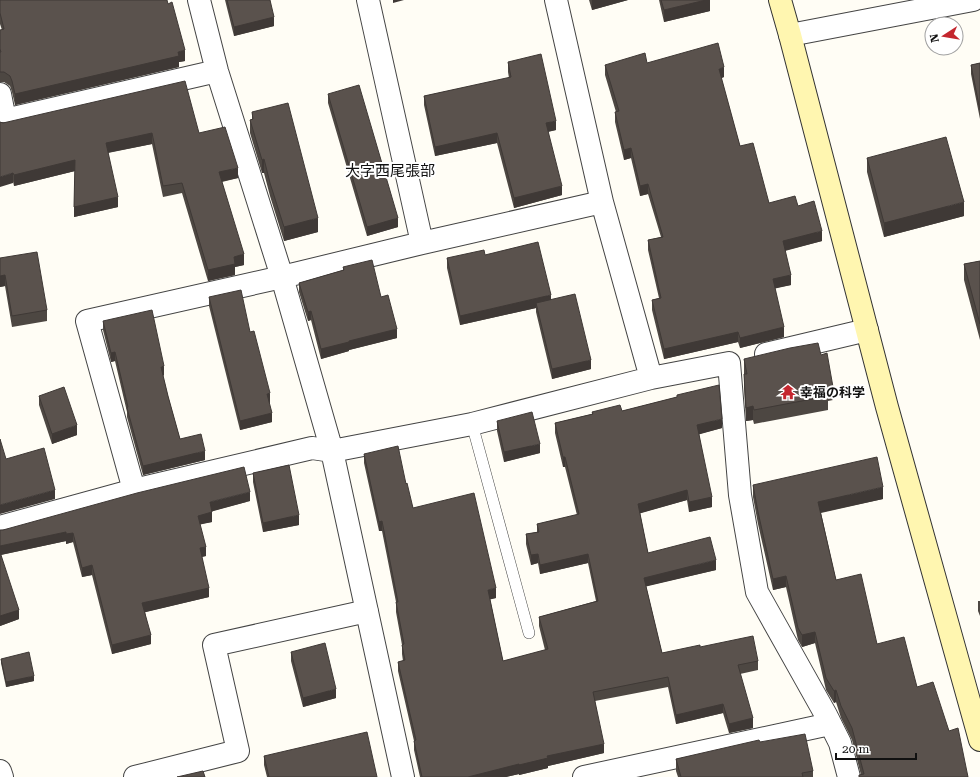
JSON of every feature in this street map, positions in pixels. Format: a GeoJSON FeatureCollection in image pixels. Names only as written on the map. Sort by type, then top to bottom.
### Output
{"type":"FeatureCollection","features":[{"type":"Feature","properties":{"kind":"street"},"geometry":{"type":"LineString","coordinates":[[199,0],[217,71],[282,277],[332,451],[403,777]]}},
{"type":"Feature","properties":{"kind":"street"},"geometry":{"type":"LineString","coordinates":[[368,0],[422,243]]}},
{"type":"Feature","properties":{"kind":"street"},"geometry":{"type":"LineString","coordinates":[[556,0],[602,202],[651,378]]}},
{"type":"Feature","properties":{"kind":"street"},"geometry":{"type":"LineString","coordinates":[[780,0],[891,423],[980,740]]}},
{"type":"Feature","properties":{"kind":"street"},"geometry":{"type":"LineString","coordinates":[[790,35],[974,0]]}},
{"type":"Feature","properties":{"kind":"street"},"geometry":{"type":"LineString","coordinates":[[0,94],[3,121],[217,71]]}},
{"type":"Feature","properties":{"kind":"street"},"geometry":{"type":"LineString","coordinates":[[134,490],[87,321],[602,202]]}},
{"type":"Feature","properties":{"kind":"street"},"geometry":{"type":"LineString","coordinates":[[0,527],[134,490],[312,448],[332,451],[472,424],[651,378],[730,363],[867,330]]}},
{"type":"Feature","properties":{"kind":"street"},"geometry":{"type":"LineString","coordinates":[[730,363],[740,495],[757,592],[840,742],[849,777]]}},
{"type":"Feature","properties":{"kind":"street"},"geometry":{"type":"LineString","coordinates":[[135,777],[238,751],[214,645],[367,611]]}},
{"type":"Feature","properties":{"kind":"street"},"geometry":{"type":"LineString","coordinates":[[584,777],[648,770],[830,724]]}},
{"type":"Feature","properties":{"kind":"street"},"geometry":{"type":"LineString","coordinates":[[0,771],[2,777]]}},
{"type":"Feature","properties":{"kind":"lane"},"geometry":{"type":"LineString","coordinates":[[472,424],[529,633]]}},
{"type":"Feature","properties":{"kind":"building"},"geometry":{"type":"Polygon","coordinates":[[[0,0],[167,0],[168,4],[172,2],[185,50],[178,52],[179,56],[15,94],[10,76],[4,72],[0,72],[0,30],[4,29],[0,13],[0,0]]]}},
{"type":"Feature","properties":{"kind":"building"},"geometry":{"type":"Polygon","coordinates":[[[227,0],[270,0],[274,17],[234,27],[227,0]]]}},
{"type":"Feature","properties":{"kind":"building"},"geometry":{"type":"Polygon","coordinates":[[[661,0],[706,0],[664,10],[661,0]]]}},
{"type":"Feature","properties":{"kind":"building"},"geometry":{"type":"Polygon","coordinates":[[[718,43],[724,67],[719,69],[740,146],[753,143],[769,203],[795,196],[798,206],[814,201],[822,231],[783,241],[791,275],[773,279],[784,327],[740,338],[738,332],[664,349],[652,300],[661,298],[648,240],[663,237],[648,184],[640,186],[631,148],[624,150],[615,112],[619,111],[605,65],[645,53],[647,63],[718,43]]]}},
{"type":"Feature","properties":{"kind":"building"},"geometry":{"type":"Polygon","coordinates":[[[541,54],[556,121],[546,123],[562,186],[514,198],[497,133],[435,147],[424,96],[511,77],[508,62],[541,54]]]}},
{"type":"Feature","properties":{"kind":"building"},"geometry":{"type":"Polygon","coordinates":[[[980,63],[980,110],[971,65],[980,63]]]}},
{"type":"Feature","properties":{"kind":"building"},"geometry":{"type":"Polygon","coordinates":[[[185,81],[199,133],[225,127],[238,168],[219,172],[244,254],[234,257],[235,264],[208,270],[182,183],[163,186],[152,133],[106,143],[118,197],[74,207],[75,160],[0,177],[0,122],[3,123],[185,81]]]}},
{"type":"Feature","properties":{"kind":"building"},"geometry":{"type":"Polygon","coordinates":[[[359,85],[398,218],[367,227],[328,94],[359,85]]]}},
{"type":"Feature","properties":{"kind":"building"},"geometry":{"type":"Polygon","coordinates":[[[288,103],[318,218],[284,227],[264,159],[262,160],[250,120],[253,119],[252,112],[288,103]]]}},
{"type":"Feature","properties":{"kind":"building"},"geometry":{"type":"Polygon","coordinates":[[[946,137],[964,202],[884,223],[867,158],[946,137]]]}},
{"type":"Feature","properties":{"kind":"building"},"geometry":{"type":"Polygon","coordinates":[[[538,242],[551,295],[460,316],[447,258],[484,250],[485,255],[538,242]]]}},
{"type":"Feature","properties":{"kind":"building"},"geometry":{"type":"Polygon","coordinates":[[[37,252],[47,310],[12,316],[5,275],[0,276],[0,258],[37,252]]]}},
{"type":"Feature","properties":{"kind":"building"},"geometry":{"type":"Polygon","coordinates":[[[372,260],[381,297],[388,295],[397,329],[321,349],[311,311],[308,312],[299,283],[344,270],[343,267],[372,260]]]}},
{"type":"Feature","properties":{"kind":"building"},"geometry":{"type":"Polygon","coordinates":[[[980,261],[980,324],[964,264],[980,261]]]}},
{"type":"Feature","properties":{"kind":"building"},"geometry":{"type":"Polygon","coordinates":[[[241,290],[250,332],[254,331],[270,393],[267,394],[272,413],[240,421],[209,297],[241,290]]]}},
{"type":"Feature","properties":{"kind":"building"},"geometry":{"type":"Polygon","coordinates":[[[575,294],[591,360],[552,369],[536,303],[575,294]]]}},
{"type":"Feature","properties":{"kind":"building"},"geometry":{"type":"Polygon","coordinates":[[[152,310],[164,366],[161,367],[180,439],[201,434],[205,451],[143,466],[127,408],[115,352],[111,353],[103,321],[152,310]]]}},
{"type":"Feature","properties":{"kind":"building"},"geometry":{"type":"Polygon","coordinates":[[[818,343],[821,355],[827,353],[833,387],[826,388],[828,396],[754,410],[753,406],[746,408],[744,374],[747,374],[744,359],[818,343]]]}},
{"type":"Feature","properties":{"kind":"building"},"geometry":{"type":"Polygon","coordinates":[[[719,385],[722,419],[697,425],[712,497],[689,502],[687,490],[638,504],[648,553],[710,537],[716,560],[644,578],[662,653],[753,636],[758,661],[738,665],[753,718],[729,724],[723,704],[676,715],[668,677],[593,692],[604,744],[547,756],[548,758],[468,777],[422,777],[414,741],[416,740],[398,662],[405,660],[402,645],[404,644],[396,602],[398,602],[382,521],[379,522],[364,454],[398,446],[413,508],[474,493],[496,588],[488,590],[503,661],[548,649],[539,617],[598,601],[588,554],[540,565],[538,554],[531,555],[526,534],[539,532],[537,524],[579,514],[555,423],[593,414],[592,412],[620,405],[622,411],[677,397],[677,395],[719,385]]]}},
{"type":"Feature","properties":{"kind":"building"},"geometry":{"type":"Polygon","coordinates":[[[64,387],[77,425],[52,434],[39,396],[64,387]]]}},
{"type":"Feature","properties":{"kind":"building"},"geometry":{"type":"Polygon","coordinates":[[[532,412],[540,444],[504,452],[497,421],[532,412]]]}},
{"type":"Feature","properties":{"kind":"building"},"geometry":{"type":"Polygon","coordinates":[[[0,439],[6,459],[44,448],[55,490],[0,505],[0,439]]]}},
{"type":"Feature","properties":{"kind":"building"},"geometry":{"type":"Polygon","coordinates":[[[877,457],[883,487],[818,502],[836,580],[861,574],[877,644],[904,637],[917,687],[933,682],[949,731],[958,728],[968,777],[859,777],[859,775],[864,774],[852,728],[841,706],[836,690],[834,691],[826,678],[815,632],[802,635],[798,628],[786,576],[773,579],[753,485],[877,457]]]}},
{"type":"Feature","properties":{"kind":"building"},"geometry":{"type":"Polygon","coordinates":[[[289,465],[299,515],[263,523],[253,473],[289,465]]]}},
{"type":"Feature","properties":{"kind":"building"},"geometry":{"type":"Polygon","coordinates":[[[244,467],[250,492],[210,502],[212,512],[198,516],[206,547],[200,548],[209,588],[142,603],[151,635],[112,645],[92,565],[82,568],[73,533],[66,534],[66,532],[0,546],[0,530],[137,493],[244,467]]]}},
{"type":"Feature","properties":{"kind":"building"},"geometry":{"type":"Polygon","coordinates":[[[0,552],[19,610],[0,616],[0,552]]]}},
{"type":"Feature","properties":{"kind":"building"},"geometry":{"type":"Polygon","coordinates":[[[325,643],[336,689],[303,698],[291,652],[325,643]]]}},
{"type":"Feature","properties":{"kind":"building"},"geometry":{"type":"Polygon","coordinates":[[[29,652],[34,676],[6,682],[1,659],[29,652]]]}},
{"type":"Feature","properties":{"kind":"building"},"geometry":{"type":"Polygon","coordinates":[[[367,732],[377,777],[269,777],[264,756],[367,732]]]}},
{"type":"Feature","properties":{"kind":"building"},"geometry":{"type":"Polygon","coordinates":[[[805,734],[813,771],[802,773],[803,777],[681,777],[676,759],[759,740],[760,742],[805,734]]]}},
{"type":"Feature","properties":{"kind":"building"},"geometry":{"type":"Polygon","coordinates":[[[203,771],[205,777],[177,777],[203,771]]]}},
{"type":"Feature","properties":{"kind":"place","name":"幸福の科学"},"geometry":{"type":"Point","coordinates":[788,392]}},
{"type":"Feature","properties":{"kind":"district","name":"大字西尾張部"},"geometry":{"type":"Point","coordinates":[390,171]}}]}
